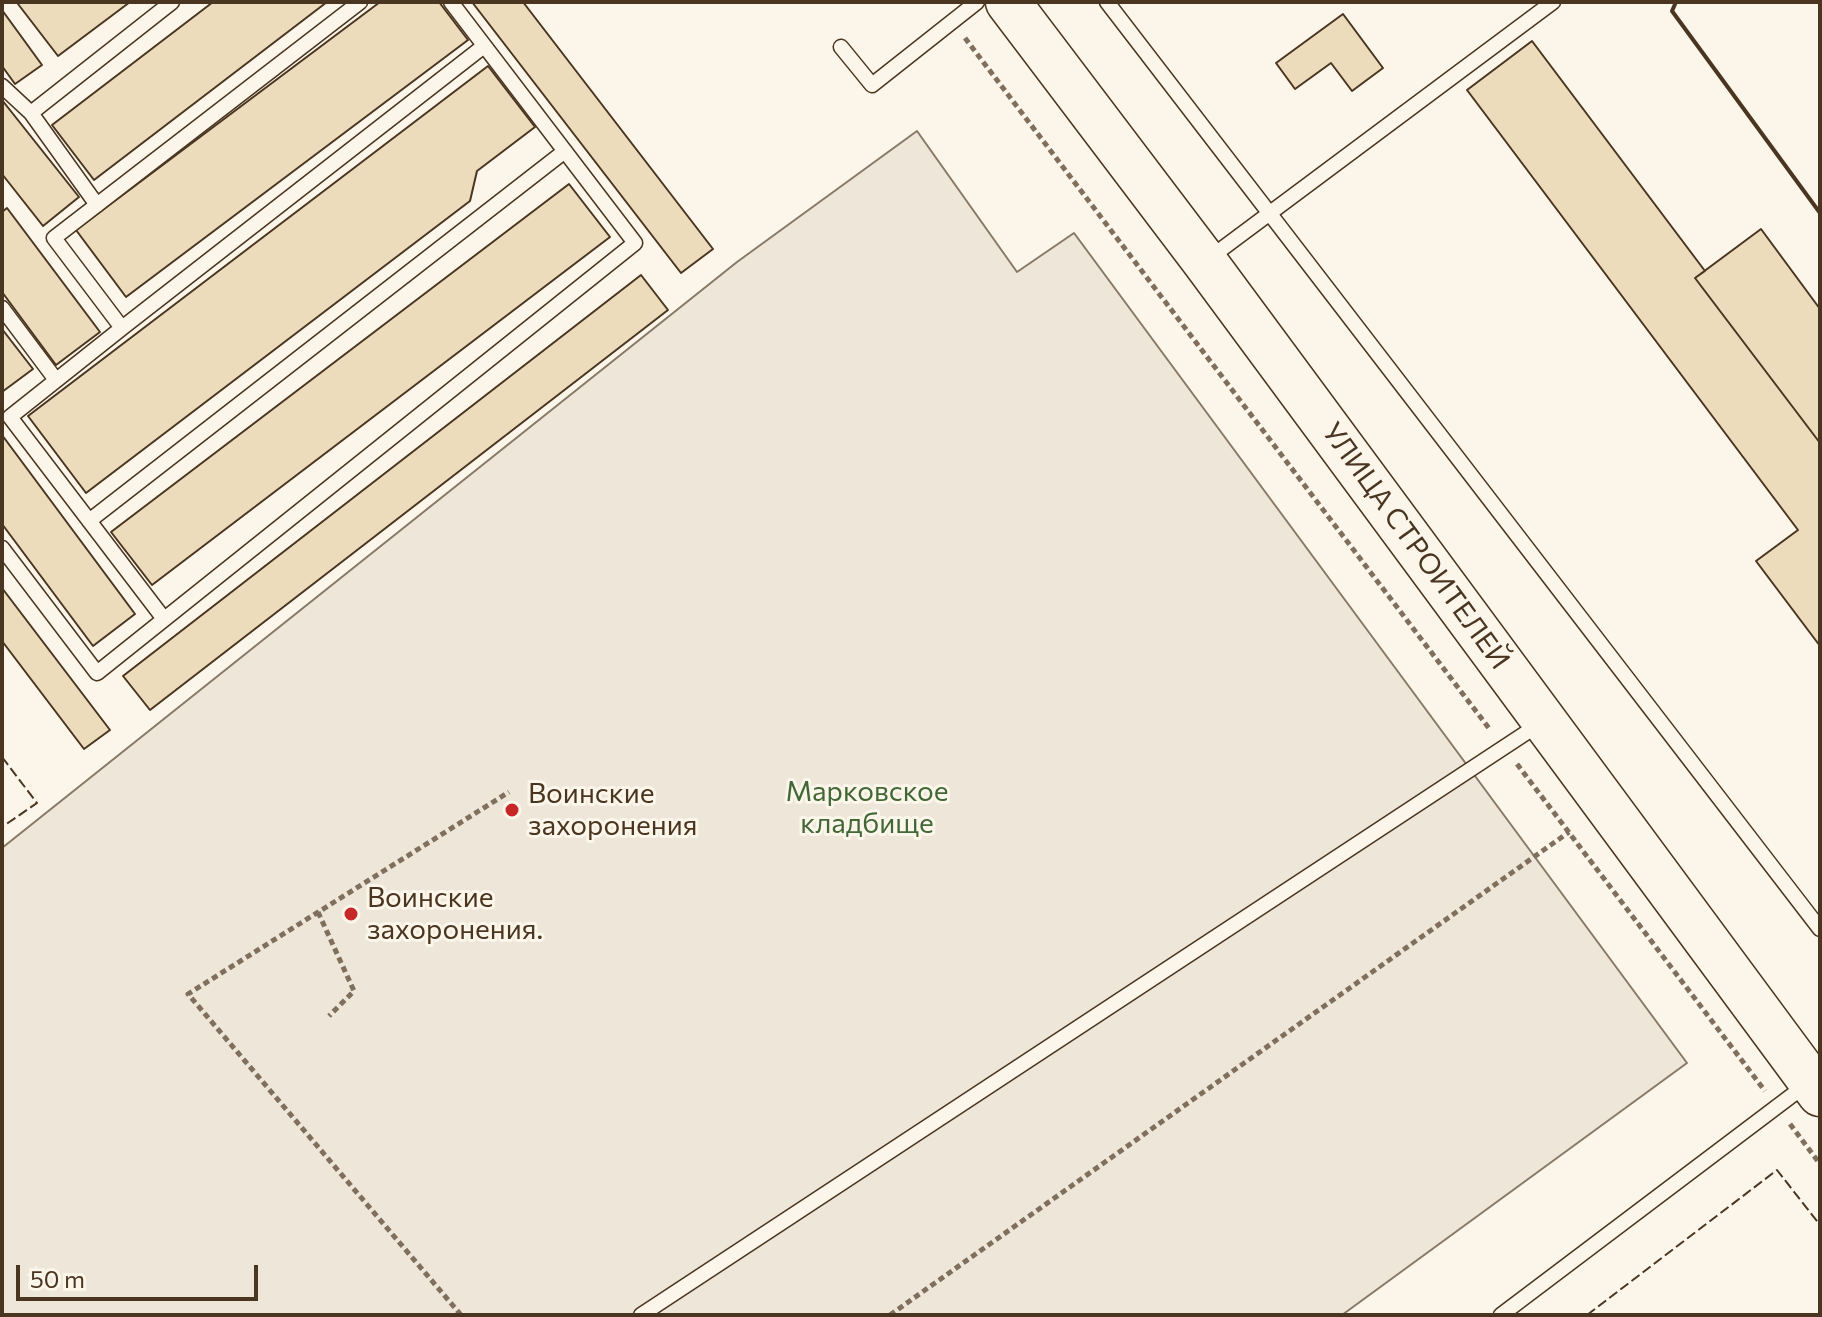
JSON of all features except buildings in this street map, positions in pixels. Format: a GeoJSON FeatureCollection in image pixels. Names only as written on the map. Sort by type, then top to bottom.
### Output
{"type":"FeatureCollection","features":[{"type":"Feature","properties":{"kind":"main road","name":"УЛИЦА СТРОИТЕЛЕЙ"},"geometry":{"type":"LineString","coordinates":[[1008,2],[1545,721],[1803,1094]]}},
{"type":"Feature","properties":{"kind":"lane"},"geometry":{"type":"LineString","coordinates":[[31,113],[172,2]]}},
{"type":"Feature","properties":{"kind":"lane"},"geometry":{"type":"LineString","coordinates":[[122,328],[54,238],[360,2]]}},
{"type":"Feature","properties":{"kind":"lane"},"geometry":{"type":"LineString","coordinates":[[2,548],[97,673],[635,243],[451,2]]}},
{"type":"Feature","properties":{"kind":"lane"},"geometry":{"type":"LineString","coordinates":[[841,47],[872,85],[977,2]]}},
{"type":"Feature","properties":{"kind":"lane"},"geometry":{"type":"LineString","coordinates":[[1107,2],[1820,929]]}},
{"type":"Feature","properties":{"kind":"lane"},"geometry":{"type":"LineString","coordinates":[[1205,262],[1553,2]]}},
{"type":"Feature","properties":{"kind":"lane"},"geometry":{"type":"LineString","coordinates":[[164,619],[6,412],[56,380],[484,46]]}},
{"type":"Feature","properties":{"kind":"lane"},"geometry":{"type":"LineString","coordinates":[[2,86],[31,113],[97,205]]}},
{"type":"Feature","properties":{"kind":"lane"},"geometry":{"type":"LineString","coordinates":[[89,521],[565,151]]}},
{"type":"Feature","properties":{"kind":"lane"},"geometry":{"type":"LineString","coordinates":[[2,308],[56,380]]}},
{"type":"Feature","properties":{"kind":"lane"},"geometry":{"type":"LineString","coordinates":[[641,1315],[1545,721]]}},
{"type":"Feature","properties":{"kind":"lane"},"geometry":{"type":"LineString","coordinates":[[1501,1315],[1803,1094]]}},
{"type":"Feature","properties":{"kind":"path"},"geometry":{"type":"LineString","coordinates":[[953,21],[1569,832],[1803,1094],[1820,1164]]}},
{"type":"Feature","properties":{"kind":"path"},"geometry":{"type":"LineString","coordinates":[[461,1315],[188,994],[509,792]]}},
{"type":"Feature","properties":{"kind":"path"},"geometry":{"type":"LineString","coordinates":[[890,1315],[1569,832]]}},
{"type":"Feature","properties":{"kind":"path"},"geometry":{"type":"LineString","coordinates":[[318,912],[354,991],[329,1016]]}},
{"type":"Feature","properties":{"kind":"green space","name":"Марковское кладбище"},"geometry":{"type":"Polygon","coordinates":[[[917,131],[1017,272],[1074,233],[1687,1063],[1342,1315],[2,1315],[2,848],[737,262],[917,131]]]}},
{"type":"Feature","properties":{"kind":"fence"},"geometry":{"type":"LineString","coordinates":[[2,757],[37,803],[2,827]]}},
{"type":"Feature","properties":{"kind":"fence"},"geometry":{"type":"LineString","coordinates":[[1587,1315],[1777,1170],[1820,1225]]}},
{"type":"Feature","properties":{"kind":"wall"},"geometry":{"type":"LineString","coordinates":[[1676,2],[1672,11],[1820,213]]}},
{"type":"Feature","properties":{"kind":"place","name":"Воинские захоронения"},"geometry":{"type":"Point","coordinates":[512,810]}},
{"type":"Feature","properties":{"kind":"place","name":"Воинские захоронения."},"geometry":{"type":"Point","coordinates":[351,914]}}]}
